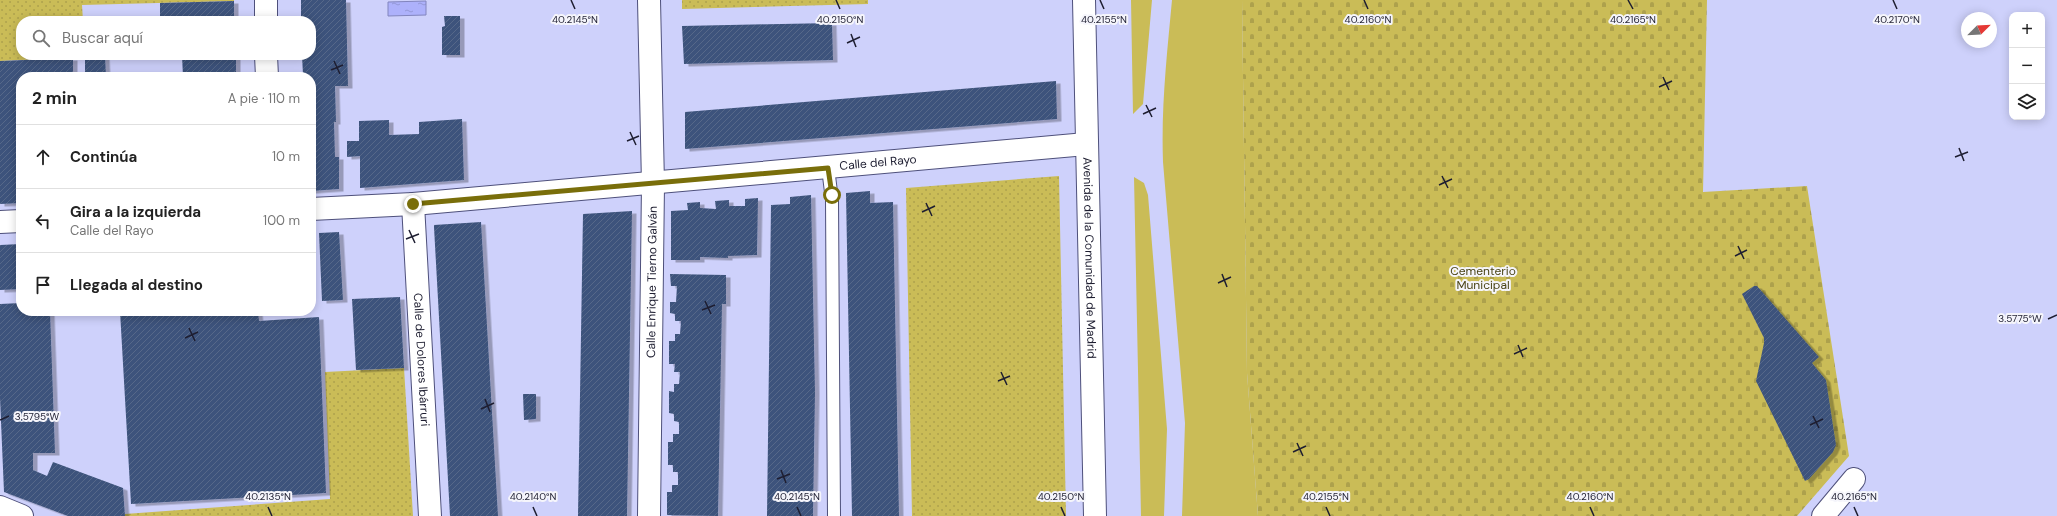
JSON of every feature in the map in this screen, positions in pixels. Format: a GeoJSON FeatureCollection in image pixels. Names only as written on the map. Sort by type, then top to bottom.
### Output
{"type":"FeatureCollection","features":[{"type":"Feature","properties":{"kind":"street"},"geometry":{"type":"LineString","coordinates":[[266,0],[266,16]]}},
{"type":"Feature","properties":{"kind":"street","name":"Calle Enrique Tierno Galván"},"geometry":{"type":"LineString","coordinates":[[649,0],[653,184],[649,516]]}},
{"type":"Feature","properties":{"kind":"street","name":"Avenida de la Comunidad de Madrid"},"geometry":{"type":"LineString","coordinates":[[1084,0],[1095,516]]}},
{"type":"Feature","properties":{"kind":"street"},"geometry":{"type":"LineString","coordinates":[[266,60],[267,72]]}},
{"type":"Feature","properties":{"kind":"street","name":"Calle del Rayo"},"geometry":{"type":"LineString","coordinates":[[316,209],[413,204],[653,184],[1086,144]]}},
{"type":"Feature","properties":{"kind":"street","name":"Calle de Dolores Ibárruri"},"geometry":{"type":"LineString","coordinates":[[413,204],[430,516]]}},
{"type":"Feature","properties":{"kind":"street"},"geometry":{"type":"LineString","coordinates":[[0,222],[16,221]]}},
{"type":"Feature","properties":{"kind":"street"},"geometry":{"type":"LineString","coordinates":[[1823,516],[1854,479]]}},
{"type":"Feature","properties":{"kind":"street"},"geometry":{"type":"LineString","coordinates":[[0,507],[22,516]]}},
{"type":"Feature","properties":{"kind":"lane"},"geometry":{"type":"LineString","coordinates":[[828,168],[832,200],[834,516]]}},
{"type":"Feature","properties":{"kind":"green space"},"geometry":{"type":"Polygon","coordinates":[[[0,0],[234,0],[82,5],[83,16],[16,16],[16,60],[21,60],[0,61],[0,0]]]}},
{"type":"Feature","properties":{"kind":"green space"},"geometry":{"type":"Polygon","coordinates":[[[682,0],[868,0],[868,4],[682,9],[682,0]]]}},
{"type":"Feature","properties":{"kind":"green space"},"geometry":{"type":"Polygon","coordinates":[[[1131,0],[1152,0],[1143,104],[1133,114],[1131,0]]]}},
{"type":"Feature","properties":{"kind":"green space"},"geometry":{"type":"Polygon","coordinates":[[[1172,0],[1242,0],[1247,373],[1258,516],[1182,516],[1185,423],[1163,162],[1166,60],[1172,0]]]}},
{"type":"Feature","properties":{"kind":"green space","name":"Cementerio Municipal"},"geometry":{"type":"Polygon","coordinates":[[[1242,0],[1707,0],[1703,192],[1807,186],[1849,456],[1797,516],[1258,516],[1247,373],[1242,0]]]}},
{"type":"Feature","properties":{"kind":"green space"},"geometry":{"type":"Polygon","coordinates":[[[1059,176],[1066,516],[912,516],[906,188],[1059,176]]]}},
{"type":"Feature","properties":{"kind":"green space"},"geometry":{"type":"Polygon","coordinates":[[[1134,177],[1144,183],[1148,195],[1167,429],[1164,516],[1141,516],[1134,177]]]}},
{"type":"Feature","properties":{"kind":"green space"},"geometry":{"type":"Polygon","coordinates":[[[404,368],[413,516],[125,516],[125,514],[330,499],[325,372],[404,368]]]}},
{"type":"Feature","properties":{"kind":"water"},"geometry":{"type":"Polygon","coordinates":[[[426,1],[426,15],[388,16],[388,2],[426,1]]]}},
{"type":"Feature","properties":{"kind":"building"},"geometry":{"type":"Polygon","coordinates":[[[301,0],[346,0],[348,86],[335,86],[335,157],[339,157],[339,189],[316,191],[316,72],[303,72],[302,60],[316,60],[316,16],[301,16],[301,0]]]}},
{"type":"Feature","properties":{"kind":"building"},"geometry":{"type":"Polygon","coordinates":[[[234,1],[234,16],[160,16],[160,3],[234,1]]]}},
{"type":"Feature","properties":{"kind":"building"},"geometry":{"type":"Polygon","coordinates":[[[444,16],[460,16],[460,55],[442,55],[442,27],[445,26],[444,16]]]}},
{"type":"Feature","properties":{"kind":"building"},"geometry":{"type":"Polygon","coordinates":[[[832,23],[833,60],[684,64],[682,26],[832,23]]]}},
{"type":"Feature","properties":{"kind":"building"},"geometry":{"type":"Polygon","coordinates":[[[73,60],[73,72],[16,72],[16,203],[0,204],[0,61],[73,60]]]}},
{"type":"Feature","properties":{"kind":"building"},"geometry":{"type":"Polygon","coordinates":[[[85,60],[105,60],[106,72],[85,72],[85,60]]]}},
{"type":"Feature","properties":{"kind":"building"},"geometry":{"type":"Polygon","coordinates":[[[182,60],[236,60],[236,72],[183,72],[182,60]]]}},
{"type":"Feature","properties":{"kind":"building"},"geometry":{"type":"Polygon","coordinates":[[[1056,81],[1057,119],[685,149],[685,112],[1056,81]]]}},
{"type":"Feature","properties":{"kind":"building"},"geometry":{"type":"Polygon","coordinates":[[[462,119],[464,180],[360,188],[360,156],[347,157],[347,141],[359,141],[359,121],[389,120],[389,135],[419,134],[419,122],[462,119]]]}},
{"type":"Feature","properties":{"kind":"building"},"geometry":{"type":"Polygon","coordinates":[[[870,191],[870,203],[893,202],[899,516],[852,516],[846,193],[870,191]]]}},
{"type":"Feature","properties":{"kind":"building"},"geometry":{"type":"Polygon","coordinates":[[[811,195],[815,392],[813,516],[767,516],[771,205],[790,204],[790,197],[811,195]]]}},
{"type":"Feature","properties":{"kind":"building"},"geometry":{"type":"Polygon","coordinates":[[[758,198],[757,255],[728,256],[728,258],[700,257],[700,260],[671,260],[671,211],[688,210],[687,203],[700,202],[700,208],[716,209],[715,201],[729,200],[729,206],[745,206],[745,199],[758,198]]]}},
{"type":"Feature","properties":{"kind":"building"},"geometry":{"type":"Polygon","coordinates":[[[632,211],[627,516],[578,516],[583,214],[632,211]]]}},
{"type":"Feature","properties":{"kind":"building"},"geometry":{"type":"Polygon","coordinates":[[[481,222],[498,516],[450,516],[434,225],[481,222]]]}},
{"type":"Feature","properties":{"kind":"building"},"geometry":{"type":"Polygon","coordinates":[[[339,232],[343,300],[322,301],[319,233],[339,232]]]}},
{"type":"Feature","properties":{"kind":"building"},"geometry":{"type":"Polygon","coordinates":[[[16,244],[16,289],[0,290],[0,245],[16,244]]]}},
{"type":"Feature","properties":{"kind":"building"},"geometry":{"type":"Polygon","coordinates":[[[670,274],[726,275],[726,304],[722,304],[718,516],[667,515],[667,492],[672,492],[672,485],[678,485],[678,472],[673,472],[673,465],[668,465],[668,442],[673,442],[673,434],[679,434],[679,422],[674,421],[674,414],[669,413],[669,391],[674,392],[674,384],[679,384],[680,372],[674,372],[675,364],[669,364],[669,341],[675,341],[675,334],[680,334],[681,321],[675,321],[675,314],[670,313],[670,302],[676,302],[677,286],[671,286],[670,274]]]}},
{"type":"Feature","properties":{"kind":"building"},"geometry":{"type":"Polygon","coordinates":[[[1754,286],[1757,286],[1819,357],[1812,363],[1826,380],[1836,445],[1833,452],[1809,479],[1805,481],[1756,381],[1764,338],[1742,294],[1754,286]]]}},
{"type":"Feature","properties":{"kind":"building"},"geometry":{"type":"Polygon","coordinates":[[[400,297],[404,368],[356,370],[352,299],[400,297]]]}},
{"type":"Feature","properties":{"kind":"building"},"geometry":{"type":"Polygon","coordinates":[[[16,303],[16,316],[50,316],[55,453],[33,453],[33,470],[47,476],[53,462],[123,488],[125,516],[68,516],[4,492],[0,398],[0,304],[16,303]]]}},
{"type":"Feature","properties":{"kind":"building"},"geometry":{"type":"Polygon","coordinates":[[[120,316],[258,316],[259,321],[319,317],[326,493],[131,504],[120,316]]]}},
{"type":"Feature","properties":{"kind":"building"},"geometry":{"type":"Polygon","coordinates":[[[523,394],[536,394],[536,419],[524,420],[523,394]]]}},
{"type":"Feature","properties":{"kind":"route"},"geometry":{"type":"LineString","coordinates":[[413,204],[828,168],[832,195]]}}]}
